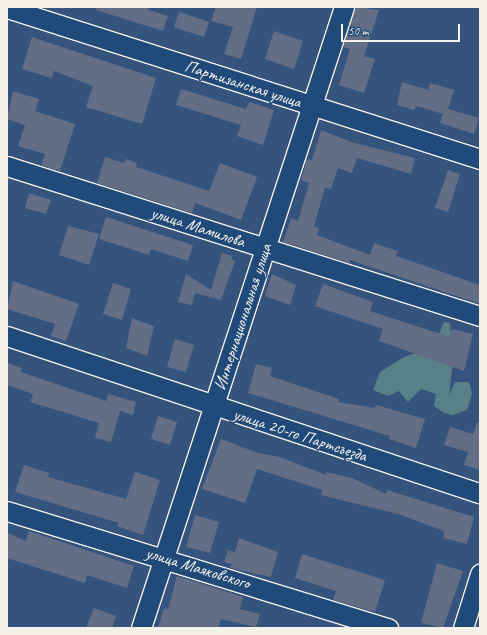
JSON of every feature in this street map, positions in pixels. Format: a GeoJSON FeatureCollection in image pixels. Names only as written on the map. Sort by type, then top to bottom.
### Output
{"type":"FeatureCollection","features":[{"type":"Feature","properties":{"kind":"street","name":"Интернациональная улица"},"geometry":{"type":"LineString","coordinates":[[141,628],[344,7]]}},
{"type":"Feature","properties":{"kind":"street","name":"Партизанская улица"},"geometry":{"type":"LineString","coordinates":[[7,8],[480,159]]}},
{"type":"Feature","properties":{"kind":"street","name":"улица Мамилова"},"geometry":{"type":"LineString","coordinates":[[7,166],[480,316]]}},
{"type":"Feature","properties":{"kind":"street","name":"улица 20-го Партсъезда"},"geometry":{"type":"LineString","coordinates":[[7,336],[213,407],[480,493]]}},
{"type":"Feature","properties":{"kind":"street","name":"улица Маяковского"},"geometry":{"type":"LineString","coordinates":[[7,511],[164,557],[388,628]]}},
{"type":"Feature","properties":{"kind":"street"},"geometry":{"type":"LineString","coordinates":[[463,628],[480,574]]}},
{"type":"Feature","properties":{"kind":"green space"},"geometry":{"type":"Polygon","coordinates":[[[444,322],[450,323],[453,360],[449,396],[455,382],[469,382],[472,394],[467,410],[453,415],[444,413],[434,406],[436,394],[421,389],[408,402],[399,391],[388,396],[373,390],[380,372],[404,357],[422,351],[437,339],[444,322]]]}},
{"type":"Feature","properties":{"kind":"building"},"geometry":{"type":"Polygon","coordinates":[[[97,7],[149,7],[148,10],[168,16],[163,31],[96,10],[97,7]]]}},
{"type":"Feature","properties":{"kind":"building"},"geometry":{"type":"Polygon","coordinates":[[[216,7],[257,7],[241,59],[224,54],[233,27],[211,21],[216,7]]]}},
{"type":"Feature","properties":{"kind":"building"},"geometry":{"type":"Polygon","coordinates":[[[356,7],[379,10],[364,56],[375,59],[364,93],[339,85],[350,49],[343,47],[356,7]]]}},
{"type":"Feature","properties":{"kind":"building"},"geometry":{"type":"Polygon","coordinates":[[[179,12],[209,22],[204,37],[174,27],[179,12]]]}},
{"type":"Feature","properties":{"kind":"building"},"geometry":{"type":"Polygon","coordinates":[[[274,31],[303,41],[294,69],[265,59],[274,31]]]}},
{"type":"Feature","properties":{"kind":"building"},"geometry":{"type":"Polygon","coordinates":[[[32,37],[156,78],[142,124],[86,107],[93,86],[54,71],[52,78],[22,69],[32,37]]]}},
{"type":"Feature","properties":{"kind":"building"},"geometry":{"type":"Polygon","coordinates":[[[402,82],[428,90],[430,83],[454,90],[448,109],[479,118],[474,134],[440,123],[443,114],[416,106],[414,110],[397,105],[402,82]]]}},
{"type":"Feature","properties":{"kind":"building"},"geometry":{"type":"Polygon","coordinates":[[[181,89],[246,109],[249,102],[274,110],[263,145],[237,136],[241,125],[176,105],[181,89]]]}},
{"type":"Feature","properties":{"kind":"building"},"geometry":{"type":"Polygon","coordinates":[[[13,91],[39,99],[35,111],[75,124],[60,171],[41,165],[45,154],[18,146],[25,125],[7,119],[13,91]]]}},
{"type":"Feature","properties":{"kind":"building"},"geometry":{"type":"Polygon","coordinates":[[[321,130],[351,142],[415,158],[411,174],[357,158],[352,173],[338,168],[331,189],[325,188],[314,226],[319,228],[317,235],[370,255],[374,243],[398,251],[396,256],[480,285],[480,304],[350,260],[350,263],[283,242],[291,218],[298,221],[309,183],[301,180],[307,159],[312,160],[321,130]]]}},
{"type":"Feature","properties":{"kind":"building"},"geometry":{"type":"Polygon","coordinates":[[[105,157],[124,163],[126,159],[137,163],[136,167],[209,191],[220,163],[257,177],[241,220],[195,203],[192,213],[97,183],[105,157]]]}},
{"type":"Feature","properties":{"kind":"building"},"geometry":{"type":"Polygon","coordinates":[[[448,170],[460,174],[448,212],[435,208],[448,170]]]}},
{"type":"Feature","properties":{"kind":"building"},"geometry":{"type":"Polygon","coordinates":[[[29,193],[51,200],[46,214],[25,208],[29,193]]]}},
{"type":"Feature","properties":{"kind":"building"},"geometry":{"type":"Polygon","coordinates":[[[106,217],[193,245],[188,261],[151,249],[149,255],[99,239],[106,217]]]}},
{"type":"Feature","properties":{"kind":"building"},"geometry":{"type":"Polygon","coordinates":[[[68,226],[99,234],[89,265],[59,255],[68,226]]]}},
{"type":"Feature","properties":{"kind":"building"},"geometry":{"type":"Polygon","coordinates":[[[222,253],[232,256],[232,260],[235,261],[221,300],[195,293],[192,305],[178,302],[186,274],[211,290],[222,253]]]}},
{"type":"Feature","properties":{"kind":"building"},"geometry":{"type":"Polygon","coordinates":[[[272,274],[296,285],[290,305],[265,296],[272,274]]]}},
{"type":"Feature","properties":{"kind":"building"},"geometry":{"type":"Polygon","coordinates":[[[13,281],[79,304],[66,341],[51,336],[55,324],[7,309],[13,281]]]}},
{"type":"Feature","properties":{"kind":"building"},"geometry":{"type":"Polygon","coordinates":[[[113,283],[131,289],[122,320],[103,314],[113,283]]]}},
{"type":"Feature","properties":{"kind":"building"},"geometry":{"type":"Polygon","coordinates":[[[323,284],[373,302],[370,311],[450,337],[452,329],[473,334],[464,371],[379,341],[383,329],[315,306],[323,284]]]}},
{"type":"Feature","properties":{"kind":"building"},"geometry":{"type":"Polygon","coordinates":[[[132,318],[154,326],[147,356],[126,348],[132,318]]]}},
{"type":"Feature","properties":{"kind":"building"},"geometry":{"type":"Polygon","coordinates":[[[175,339],[194,345],[186,372],[167,367],[175,339]]]}},
{"type":"Feature","properties":{"kind":"building"},"geometry":{"type":"Polygon","coordinates":[[[7,363],[22,368],[21,372],[106,401],[108,394],[136,402],[133,415],[120,411],[111,442],[95,438],[99,423],[30,402],[33,394],[7,385],[7,363]]]}},
{"type":"Feature","properties":{"kind":"building"},"geometry":{"type":"Polygon","coordinates":[[[256,364],[272,368],[270,376],[339,399],[338,402],[375,408],[376,405],[425,419],[416,448],[389,439],[390,436],[248,393],[256,364]]]}},
{"type":"Feature","properties":{"kind":"building"},"geometry":{"type":"Polygon","coordinates":[[[158,416],[177,422],[170,445],[151,439],[158,416]]]}},
{"type":"Feature","properties":{"kind":"building"},"geometry":{"type":"Polygon","coordinates":[[[477,422],[480,423],[480,470],[464,465],[468,452],[444,445],[450,427],[473,434],[477,422]]]}},
{"type":"Feature","properties":{"kind":"building"},"geometry":{"type":"Polygon","coordinates":[[[221,439],[258,453],[280,457],[326,475],[326,472],[352,478],[386,494],[387,490],[474,517],[467,544],[443,538],[444,531],[398,514],[321,495],[322,490],[257,469],[245,503],[202,489],[221,439]]]}},
{"type":"Feature","properties":{"kind":"building"},"geometry":{"type":"Polygon","coordinates":[[[24,465],[49,473],[48,477],[126,499],[135,472],[160,480],[143,535],[117,526],[119,523],[15,492],[24,465]]]}},
{"type":"Feature","properties":{"kind":"building"},"geometry":{"type":"Polygon","coordinates":[[[195,515],[219,522],[210,553],[186,547],[195,515]]]}},
{"type":"Feature","properties":{"kind":"building"},"geometry":{"type":"Polygon","coordinates":[[[29,531],[134,566],[127,588],[87,575],[85,583],[7,558],[7,533],[26,541],[29,531]]]}},
{"type":"Feature","properties":{"kind":"building"},"geometry":{"type":"Polygon","coordinates":[[[239,538],[278,552],[271,577],[230,568],[232,564],[224,562],[228,550],[235,552],[239,538]]]}},
{"type":"Feature","properties":{"kind":"building"},"geometry":{"type":"Polygon","coordinates":[[[302,554],[385,580],[375,612],[333,600],[336,591],[295,578],[302,554]]]}},
{"type":"Feature","properties":{"kind":"building"},"geometry":{"type":"Polygon","coordinates":[[[437,563],[463,571],[443,628],[421,623],[437,563]]]}},
{"type":"Feature","properties":{"kind":"building"},"geometry":{"type":"Polygon","coordinates":[[[177,576],[243,597],[240,609],[260,614],[256,627],[221,619],[218,628],[158,628],[164,608],[168,609],[177,576]]]}},
{"type":"Feature","properties":{"kind":"building"},"geometry":{"type":"Polygon","coordinates":[[[94,608],[116,616],[112,628],[86,628],[94,608]]]}}]}
